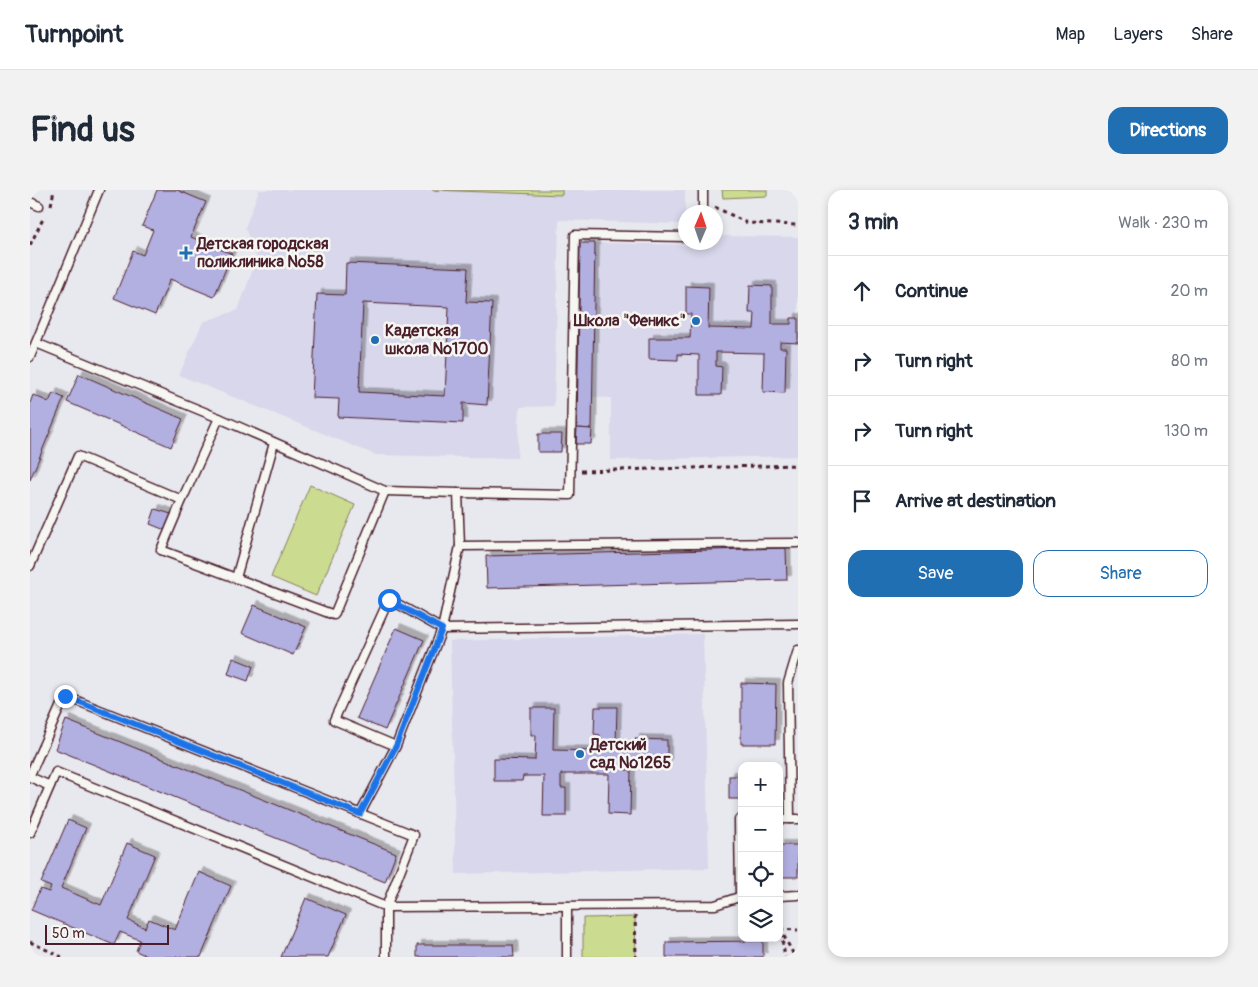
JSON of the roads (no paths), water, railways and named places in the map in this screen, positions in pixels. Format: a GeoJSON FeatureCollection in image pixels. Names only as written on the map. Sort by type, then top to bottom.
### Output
{"type":"FeatureCollection","features":[{"type":"Feature","properties":{"kind":"lane"},"geometry":{"type":"LineString","coordinates":[[30,357],[99,190]]}},
{"type":"Feature","properties":{"kind":"lane"},"geometry":{"type":"LineString","coordinates":[[703,190],[703,205]]}},
{"type":"Feature","properties":{"kind":"lane"},"geometry":{"type":"LineString","coordinates":[[30,202],[39,206]]}},
{"type":"Feature","properties":{"kind":"lane"},"geometry":{"type":"LineString","coordinates":[[36,343],[219,418],[385,491],[570,495],[575,235],[678,237]]}},
{"type":"Feature","properties":{"kind":"lane"},"geometry":{"type":"LineString","coordinates":[[219,418],[161,550],[334,615],[385,491]]}},
{"type":"Feature","properties":{"kind":"lane"},"geometry":{"type":"LineString","coordinates":[[236,578],[274,443]]}},
{"type":"Feature","properties":{"kind":"lane"},"geometry":{"type":"LineString","coordinates":[[30,566],[78,456],[182,500]]}},
{"type":"Feature","properties":{"kind":"lane"},"geometry":{"type":"LineString","coordinates":[[360,814],[396,746],[442,629],[460,546],[458,493]]}},
{"type":"Feature","properties":{"kind":"lane"},"geometry":{"type":"LineString","coordinates":[[460,546],[798,543]]}},
{"type":"Feature","properties":{"kind":"lane"},"geometry":{"type":"LineString","coordinates":[[396,746],[334,720],[389,600],[442,629],[798,624]]}},
{"type":"Feature","properties":{"kind":"lane"},"geometry":{"type":"LineString","coordinates":[[794,819],[788,683],[798,650]]}},
{"type":"Feature","properties":{"kind":"lane"},"geometry":{"type":"LineString","coordinates":[[50,786],[30,776],[65,696],[414,835],[386,907],[386,957]]}},
{"type":"Feature","properties":{"kind":"lane"},"geometry":{"type":"LineString","coordinates":[[30,833],[56,772],[386,907],[715,905],[738,897]]}},
{"type":"Feature","properties":{"kind":"lane"},"geometry":{"type":"LineString","coordinates":[[783,896],[798,895]]}},
{"type":"Feature","properties":{"kind":"lane"},"geometry":{"type":"LineString","coordinates":[[567,906],[567,957]]}},
{"type":"Feature","properties":{"kind":"place","name":"Детская городская поликлиника №58"},"geometry":{"type":"Point","coordinates":[186,253]}},
{"type":"Feature","properties":{"kind":"place","name":"Школа \"Феникс\""},"geometry":{"type":"Point","coordinates":[696,321]}},
{"type":"Feature","properties":{"kind":"place","name":"Кадетская школа №1700"},"geometry":{"type":"Point","coordinates":[375,340]}},
{"type":"Feature","properties":{"kind":"place","name":"Детский сад №1265"},"geometry":{"type":"Point","coordinates":[580,754]}}]}
